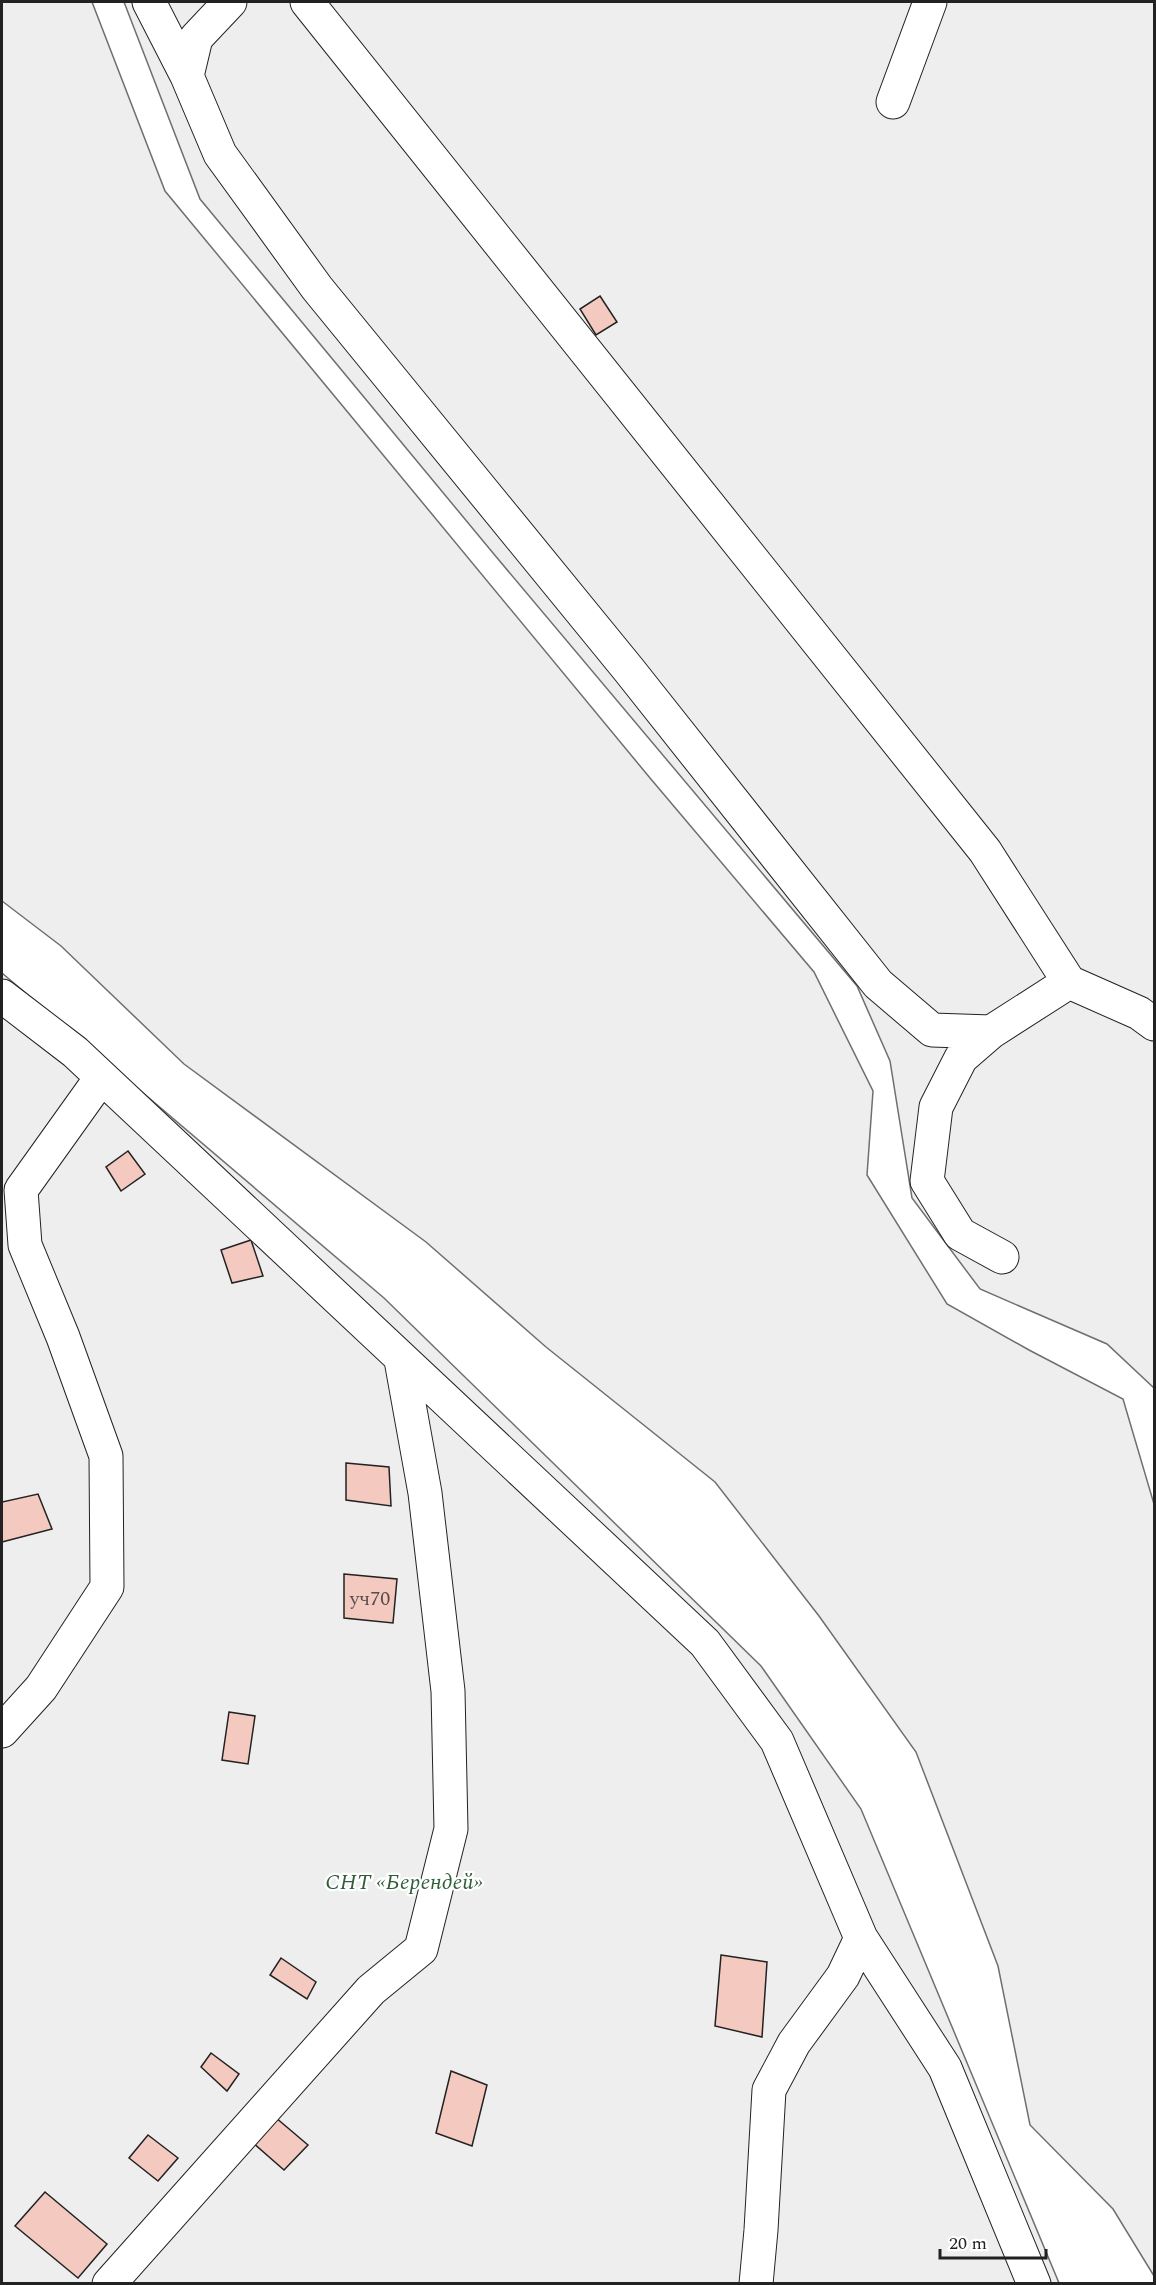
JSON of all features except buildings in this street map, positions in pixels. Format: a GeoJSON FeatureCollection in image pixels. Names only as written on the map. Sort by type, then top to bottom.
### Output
{"type":"FeatureCollection","features":[{"type":"Feature","properties":{"kind":"lane"},"geometry":{"type":"LineString","coordinates":[[149,2],[187,76],[220,154],[317,288],[629,670],[878,984],[932,1030],[992,1032]]}},
{"type":"Feature","properties":{"kind":"lane"},"geometry":{"type":"LineString","coordinates":[[187,76],[196,38],[230,2]]}},
{"type":"Feature","properties":{"kind":"lane"},"geometry":{"type":"LineString","coordinates":[[307,2],[985,851],[1069,982],[1139,1013],[1155,1024]]}},
{"type":"Feature","properties":{"kind":"lane"},"geometry":{"type":"LineString","coordinates":[[893,102],[930,2]]}},
{"type":"Feature","properties":{"kind":"lane"},"geometry":{"type":"LineString","coordinates":[[1002,1257],[960,1234],[927,1181],[936,1107],[961,1058],[992,1032],[1069,982]]}},
{"type":"Feature","properties":{"kind":"lane"},"geometry":{"type":"LineString","coordinates":[[2,996],[75,1052],[705,1643],[777,1741],[861,1938],[945,2068],[1034,2283]]}},
{"type":"Feature","properties":{"kind":"lane"},"geometry":{"type":"LineString","coordinates":[[2,1731],[41,1688],[107,1587],[106,1456],[63,1336],[25,1245],[21,1190],[102,1078]]}},
{"type":"Feature","properties":{"kind":"lane"},"geometry":{"type":"LineString","coordinates":[[109,2283],[371,1990],[421,1949],[451,1829],[448,1691],[425,1493],[401,1360]]}},
{"type":"Feature","properties":{"kind":"lane"},"geometry":{"type":"LineString","coordinates":[[756,2283],[762,2230],[769,2090],[794,2043],[843,1976],[861,1938]]}},
{"type":"Feature","properties":{"kind":"green space"},"geometry":{"type":"Polygon","coordinates":[[[2,2],[92,2],[165,191],[650,778],[814,972],[873,1091],[867,1175],[947,1304],[1123,1399],[1154,1504],[1154,2276],[1113,2209],[1030,2125],[998,1966],[916,1752],[819,1616],[715,1482],[546,1347],[426,1242],[184,1064],[61,946],[2,901],[2,2]]]}},
{"type":"Feature","properties":{"kind":"green space"},"geometry":{"type":"Polygon","coordinates":[[[124,2],[1154,2],[1154,1388],[1107,1344],[980,1289],[912,1198],[890,1061],[857,986],[493,553],[200,199],[124,2]]]}},
{"type":"Feature","properties":{"kind":"green space","name":"СНТ «Берендей»"},"geometry":{"type":"Polygon","coordinates":[[[2,973],[384,1298],[761,1666],[861,1809],[1059,2283],[2,2283],[2,973]]]}}]}
